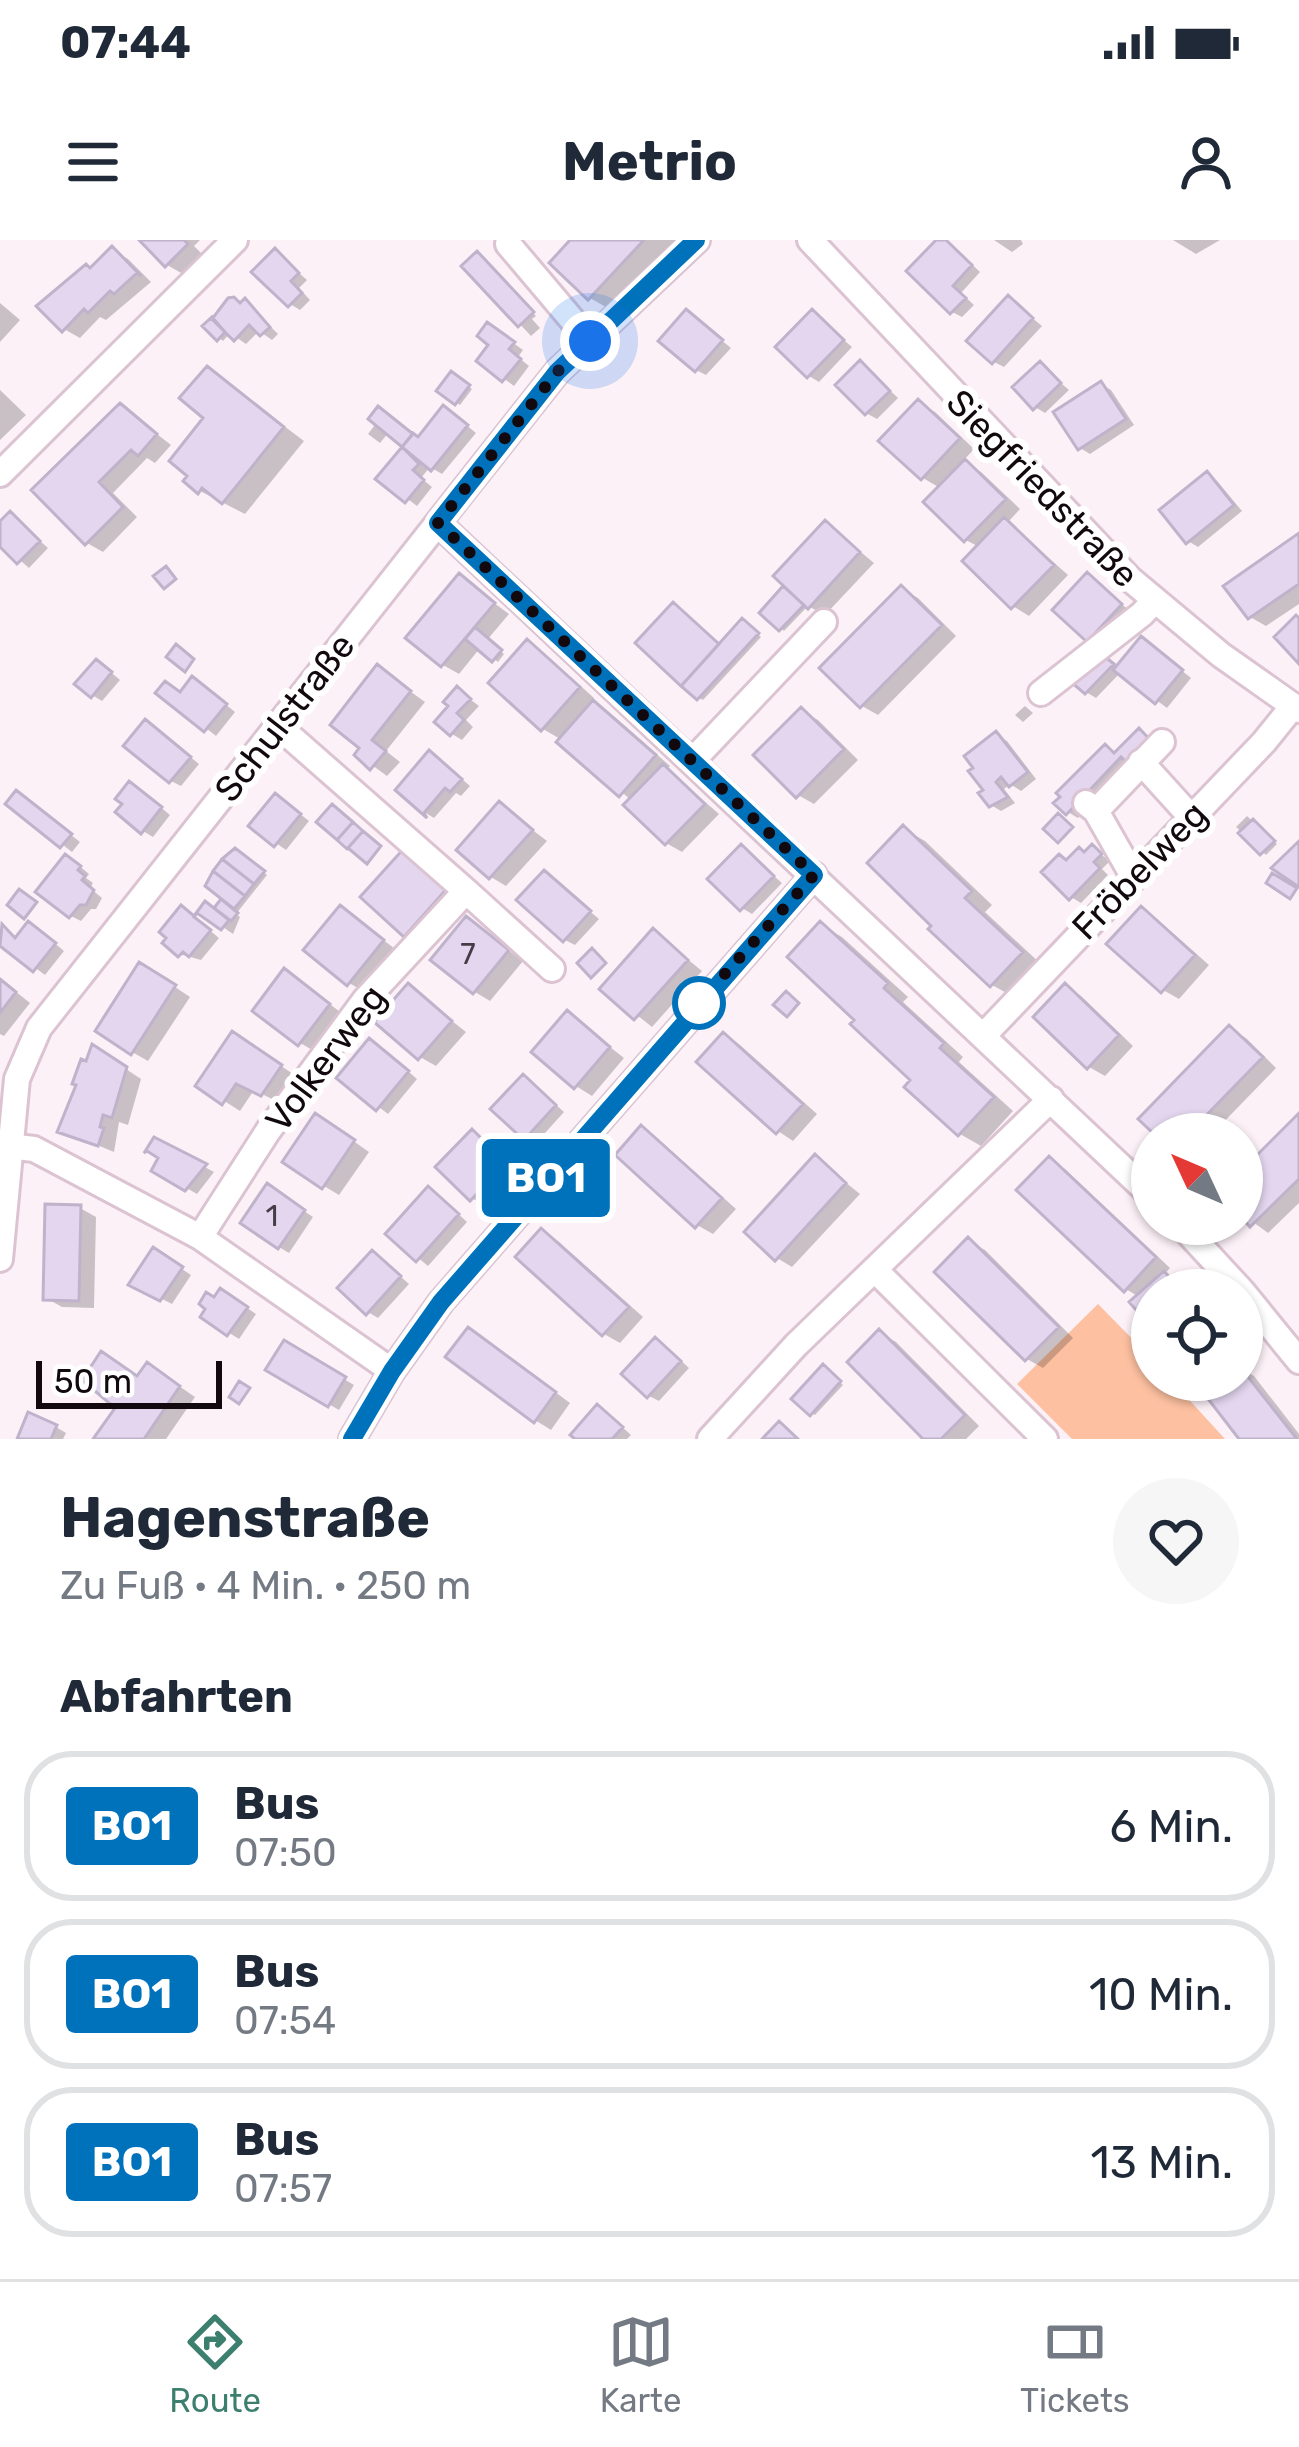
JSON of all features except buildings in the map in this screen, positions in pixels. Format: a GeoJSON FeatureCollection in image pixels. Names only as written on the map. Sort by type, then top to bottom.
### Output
{"type":"FeatureCollection","features":[{"type":"Feature","properties":{"kind":"street"},"geometry":{"type":"LineString","coordinates":[[0,474],[235,240]]}},
{"type":"Feature","properties":{"kind":"street","name":"Schulstraße"},"geometry":{"type":"LineString","coordinates":[[0,1259],[8,1076],[39,1028],[557,372],[697,240]]}},
{"type":"Feature","properties":{"kind":"street","name":"Siegfriedstraße"},"geometry":{"type":"LineString","coordinates":[[810,240],[998,443],[1155,600],[1221,656],[1296,708]]}},
{"type":"Feature","properties":{"kind":"street"},"geometry":{"type":"LineString","coordinates":[[508,244],[590,341]]}},
{"type":"Feature","properties":{"kind":"street"},"geometry":{"type":"LineString","coordinates":[[438,523],[1131,1176]]}},
{"type":"Feature","properties":{"kind":"street"},"geometry":{"type":"LineString","coordinates":[[1041,693],[1155,600]]}},
{"type":"Feature","properties":{"kind":"street"},"geometry":{"type":"LineString","coordinates":[[693,760],[824,622]]}},
{"type":"Feature","properties":{"kind":"street","name":"Fröbelweg"},"geometry":{"type":"LineString","coordinates":[[985,1034],[1296,708]]}},
{"type":"Feature","properties":{"kind":"street"},"geometry":{"type":"LineString","coordinates":[[277,724],[552,969]]}},
{"type":"Feature","properties":{"kind":"street"},"geometry":{"type":"LineString","coordinates":[[1132,876],[1091,807],[1162,742]]}},
{"type":"Feature","properties":{"kind":"street"},"geometry":{"type":"LineString","coordinates":[[1141,762],[1190,816]]}},
{"type":"Feature","properties":{"kind":"street"},"geometry":{"type":"LineString","coordinates":[[352,1439],[392,1371],[476,1260],[814,875]]}},
{"type":"Feature","properties":{"kind":"street","name":"Volkerweg"},"geometry":{"type":"LineString","coordinates":[[200,1237],[268,1131],[365,1000],[466,891]]}},
{"type":"Feature","properties":{"kind":"street"},"geometry":{"type":"LineString","coordinates":[[710,1439],[796,1345],[1051,1099]]}},
{"type":"Feature","properties":{"kind":"street"},"geometry":{"type":"LineString","coordinates":[[8,1146],[34,1149],[200,1237],[392,1371]]}},
{"type":"Feature","properties":{"kind":"street"},"geometry":{"type":"LineString","coordinates":[[1200,1245],[1222,1269]]}},
{"type":"Feature","properties":{"kind":"street"},"geometry":{"type":"LineString","coordinates":[[876,1271],[1045,1439]]}},
{"type":"Feature","properties":{"kind":"street"},"geometry":{"type":"LineString","coordinates":[[1263,1316],[1299,1361]]}},
{"type":"Feature","properties":{"kind":"shaded area"},"geometry":{"type":"Polygon","coordinates":[[[1098,1304],[1131,1338],[1131,1401],[1190,1401],[1225,1439],[1072,1439],[1017,1384],[1098,1304]]]}},
{"type":"Feature","properties":{"kind":"bus line","name":"BO1"},"geometry":{"type":"LineString","coordinates":[[352,1439],[441,1302],[814,875],[438,523],[557,372],[696,240]]}},
{"type":"Feature","properties":{"kind":"route"},"geometry":{"type":"LineString","coordinates":[[590,341],[557,372],[438,523],[814,875],[695,1007],[699,1003]]}}]}
